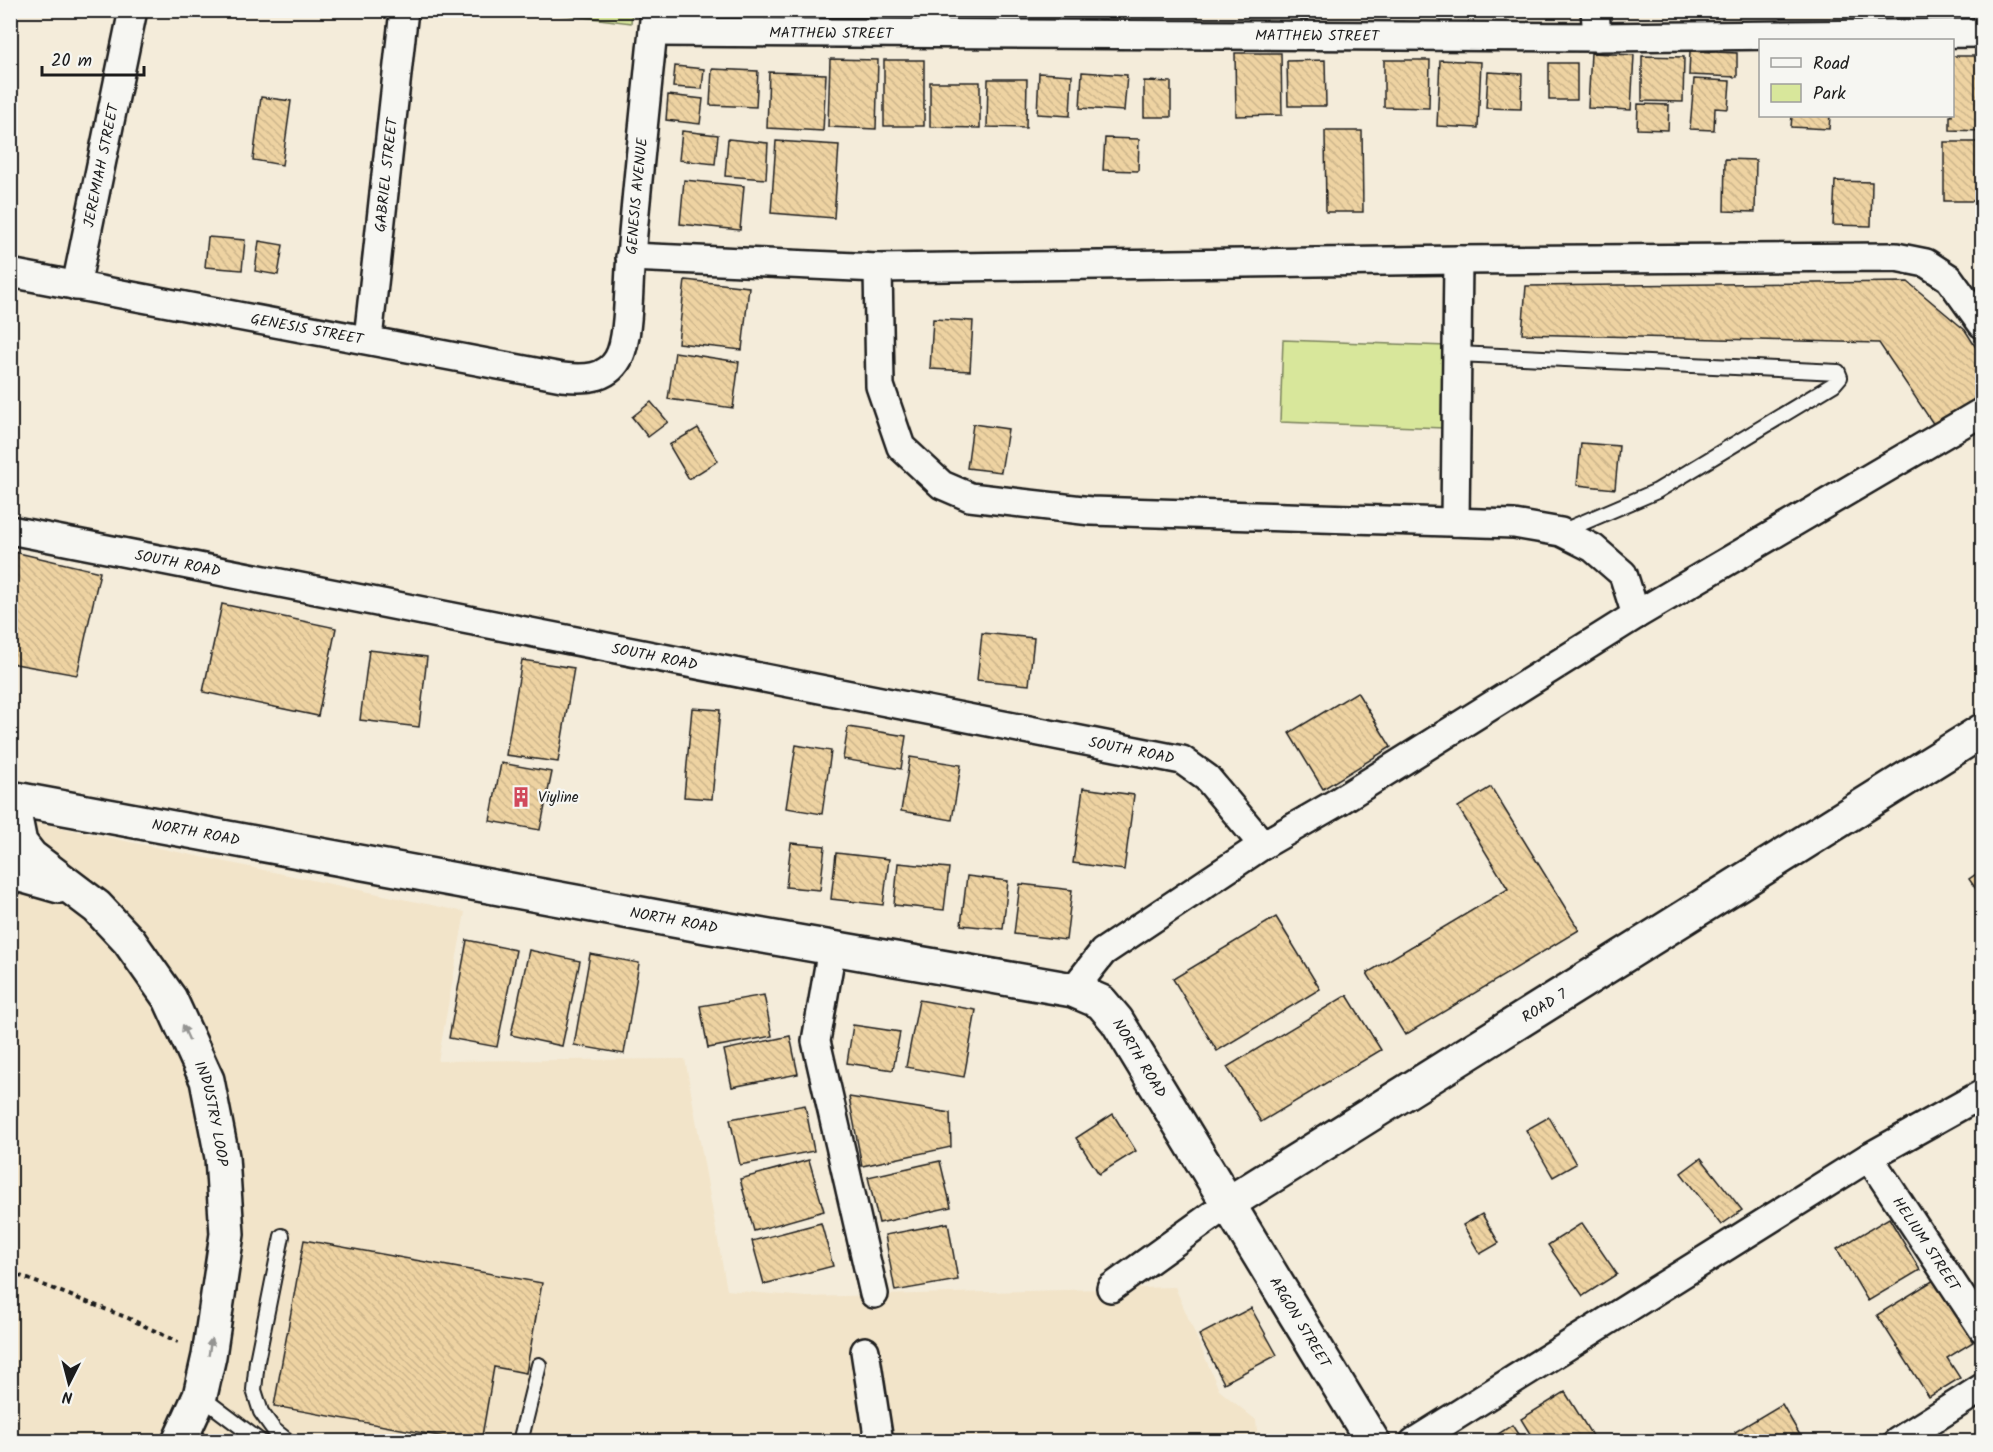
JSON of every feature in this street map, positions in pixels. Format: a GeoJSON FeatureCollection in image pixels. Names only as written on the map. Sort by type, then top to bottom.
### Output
{"type":"FeatureCollection","features":[{"type":"Feature","properties":{"kind":"street","name":"JEREMIAH STREET"},"geometry":{"type":"LineString","coordinates":[[76,286],[133,10]]}},
{"type":"Feature","properties":{"kind":"street","name":"GABRIEL STREET"},"geometry":{"type":"LineString","coordinates":[[368,339],[404,10]]}},
{"type":"Feature","properties":{"kind":"street","name":"MATTHEW STREET"},"geometry":{"type":"LineString","coordinates":[[654,21],[1596,24],[1983,33]]}},
{"type":"Feature","properties":{"kind":"street","name":"GENESIS AVENUE"},"geometry":{"type":"LineString","coordinates":[[604,375],[619,359],[625,339],[630,256],[654,21]]}},
{"type":"Feature","properties":{"kind":"street"},"geometry":{"type":"LineString","coordinates":[[630,256],[878,268],[1896,257],[1926,262],[1949,278],[1983,324]]}},
{"type":"Feature","properties":{"kind":"street"},"geometry":{"type":"LineString","coordinates":[[1455,522],[1458,260]]}},
{"type":"Feature","properties":{"kind":"street"},"geometry":{"type":"LineString","coordinates":[[878,268],[880,386],[901,447],[942,485],[970,497],[1091,511],[1514,524],[1561,532],[1593,548],[1623,574],[1636,615]]}},
{"type":"Feature","properties":{"kind":"street","name":"GENESIS STREET"},"geometry":{"type":"LineString","coordinates":[[10,273],[562,377],[584,379],[604,375]]}},
{"type":"Feature","properties":{"kind":"street"},"geometry":{"type":"LineString","coordinates":[[1073,990],[1103,952],[1263,846],[1336,803],[1636,615],[1983,412]]}},
{"type":"Feature","properties":{"kind":"street","name":"SOUTH ROAD"},"geometry":{"type":"LineString","coordinates":[[10,530],[1182,760],[1207,778],[1263,846]]}},
{"type":"Feature","properties":{"kind":"street","name":"ROAD 7"},"geometry":{"type":"LineString","coordinates":[[1111,1288],[1229,1203],[1983,731]]}},
{"type":"Feature","properties":{"kind":"street"},"geometry":{"type":"LineString","coordinates":[[11,798],[20,843],[31,857],[75,890]]}},
{"type":"Feature","properties":{"kind":"street","name":"NORTH ROAD"},"geometry":{"type":"LineString","coordinates":[[11,798],[1073,990],[1101,1002],[1117,1021],[1229,1203]]}},
{"type":"Feature","properties":{"kind":"street","name":"INDUSTRY LOOP"},"geometry":{"type":"LineString","coordinates":[[10,872],[75,890],[97,907],[129,941],[170,999],[207,1080],[222,1157],[227,1234],[209,1356],[200,1396],[182,1440]]}},
{"type":"Feature","properties":{"kind":"street"},"geometry":{"type":"LineString","coordinates":[[832,948],[816,1041],[874,1294]]}},
{"type":"Feature","properties":{"kind":"street"},"geometry":{"type":"LineString","coordinates":[[1414,1442],[1869,1157],[1983,1094]]}},
{"type":"Feature","properties":{"kind":"street","name":"HELIUM STREET"},"geometry":{"type":"LineString","coordinates":[[1869,1157],[1983,1328]]}},
{"type":"Feature","properties":{"kind":"street","name":"ARGON STREET"},"geometry":{"type":"LineString","coordinates":[[1229,1203],[1373,1442]]}},
{"type":"Feature","properties":{"kind":"street"},"geometry":{"type":"LineString","coordinates":[[865,1351],[879,1442]]}},
{"type":"Feature","properties":{"kind":"street"},"geometry":{"type":"LineString","coordinates":[[1897,1442],[1983,1388]]}},
{"type":"Feature","properties":{"kind":"lane"},"geometry":{"type":"LineString","coordinates":[[1457,354],[1838,372],[1840,375],[1834,384],[1657,491],[1561,532]]}},
{"type":"Feature","properties":{"kind":"lane"},"geometry":{"type":"LineString","coordinates":[[282,1236],[257,1361],[254,1390],[261,1412],[274,1430],[289,1442]]}},
{"type":"Feature","properties":{"kind":"lane"},"geometry":{"type":"LineString","coordinates":[[520,1442],[539,1365]]}},
{"type":"Feature","properties":{"kind":"lane"},"geometry":{"type":"LineString","coordinates":[[200,1396],[261,1442]]}},
{"type":"Feature","properties":{"kind":"path"},"geometry":{"type":"LineString","coordinates":[[10,1272],[128,1318],[209,1356]]}},
{"type":"Feature","properties":{"kind":"shaded area"},"geometry":{"type":"Polygon","coordinates":[[[10,817],[465,912],[438,1061],[685,1059],[727,1290],[806,1297],[1175,1287],[1219,1390],[1256,1420],[1258,1441],[11,1441],[10,817]]]}},
{"type":"Feature","properties":{"kind":"green space"},"geometry":{"type":"Polygon","coordinates":[[[632,10],[631,23],[533,11],[632,10]]]}},
{"type":"Feature","properties":{"kind":"green space"},"geometry":{"type":"Polygon","coordinates":[[[1283,340],[1447,346],[1444,428],[1280,422],[1283,340]]]}},
{"type":"Feature","properties":{"kind":"building"},"geometry":{"type":"Polygon","coordinates":[[[685,10],[758,10],[758,17],[685,15],[685,10]]]}},
{"type":"Feature","properties":{"kind":"building"},"geometry":{"type":"Polygon","coordinates":[[[811,10],[829,10],[829,16],[811,16],[811,10]]]}},
{"type":"Feature","properties":{"kind":"building"},"geometry":{"type":"Polygon","coordinates":[[[968,10],[1018,10],[1018,18],[968,18],[968,10]]]}},
{"type":"Feature","properties":{"kind":"building"},"geometry":{"type":"Polygon","coordinates":[[[1071,10],[1113,10],[1113,16],[1071,16],[1071,10]]]}},
{"type":"Feature","properties":{"kind":"building"},"geometry":{"type":"Polygon","coordinates":[[[1142,10],[1186,10],[1186,15],[1143,17],[1142,10]]]}},
{"type":"Feature","properties":{"kind":"building"},"geometry":{"type":"Polygon","coordinates":[[[1690,51],[1737,53],[1737,77],[1689,75],[1690,51]]]}},
{"type":"Feature","properties":{"kind":"building"},"geometry":{"type":"Polygon","coordinates":[[[1235,53],[1281,53],[1282,115],[1236,116],[1235,53]]]}},
{"type":"Feature","properties":{"kind":"building"},"geometry":{"type":"Polygon","coordinates":[[[1591,53],[1634,55],[1631,110],[1588,108],[1591,53]]]}},
{"type":"Feature","properties":{"kind":"building"},"geometry":{"type":"Polygon","coordinates":[[[1642,56],[1684,57],[1683,102],[1642,101],[1642,56]]]}},
{"type":"Feature","properties":{"kind":"building"},"geometry":{"type":"Polygon","coordinates":[[[1954,56],[1982,56],[1982,131],[1950,130],[1950,117],[1954,117],[1954,56]]]}},
{"type":"Feature","properties":{"kind":"building"},"geometry":{"type":"Polygon","coordinates":[[[830,59],[878,60],[876,129],[828,127],[830,59]]]}},
{"type":"Feature","properties":{"kind":"building"},"geometry":{"type":"Polygon","coordinates":[[[884,60],[924,60],[924,126],[884,126],[884,60]]]}},
{"type":"Feature","properties":{"kind":"building"},"geometry":{"type":"Polygon","coordinates":[[[1325,60],[1326,106],[1288,106],[1287,61],[1325,60]]]}},
{"type":"Feature","properties":{"kind":"building"},"geometry":{"type":"Polygon","coordinates":[[[1384,60],[1430,60],[1429,108],[1384,107],[1384,60]]]}},
{"type":"Feature","properties":{"kind":"building"},"geometry":{"type":"Polygon","coordinates":[[[1440,60],[1481,62],[1478,128],[1437,126],[1440,60]]]}},
{"type":"Feature","properties":{"kind":"building"},"geometry":{"type":"Polygon","coordinates":[[[1549,63],[1577,63],[1577,100],[1549,100],[1549,63]]]}},
{"type":"Feature","properties":{"kind":"building"},"geometry":{"type":"Polygon","coordinates":[[[675,66],[704,69],[702,89],[673,87],[675,66]]]}},
{"type":"Feature","properties":{"kind":"building"},"geometry":{"type":"Polygon","coordinates":[[[712,69],[758,71],[756,107],[710,105],[712,69]]]}},
{"type":"Feature","properties":{"kind":"building"},"geometry":{"type":"Polygon","coordinates":[[[769,72],[826,74],[823,131],[767,128],[769,72]]]}},
{"type":"Feature","properties":{"kind":"building"},"geometry":{"type":"Polygon","coordinates":[[[1082,72],[1127,75],[1124,111],[1080,108],[1082,72]]]}},
{"type":"Feature","properties":{"kind":"building"},"geometry":{"type":"Polygon","coordinates":[[[1488,72],[1522,74],[1521,109],[1486,108],[1488,72]]]}},
{"type":"Feature","properties":{"kind":"building"},"geometry":{"type":"Polygon","coordinates":[[[1039,73],[1072,75],[1070,116],[1037,114],[1039,73]]]}},
{"type":"Feature","properties":{"kind":"building"},"geometry":{"type":"Polygon","coordinates":[[[988,79],[1027,79],[1026,128],[987,127],[988,79]]]}},
{"type":"Feature","properties":{"kind":"building"},"geometry":{"type":"Polygon","coordinates":[[[1694,79],[1730,81],[1728,109],[1715,108],[1714,130],[1690,129],[1694,79]]]}},
{"type":"Feature","properties":{"kind":"building"},"geometry":{"type":"Polygon","coordinates":[[[1144,81],[1171,82],[1171,117],[1144,117],[1144,81]]]}},
{"type":"Feature","properties":{"kind":"building"},"geometry":{"type":"Polygon","coordinates":[[[930,82],[980,82],[980,128],[930,127],[930,82]]]}},
{"type":"Feature","properties":{"kind":"building"},"geometry":{"type":"Polygon","coordinates":[[[668,95],[703,99],[700,124],[666,120],[668,95]]]}},
{"type":"Feature","properties":{"kind":"building"},"geometry":{"type":"Polygon","coordinates":[[[261,97],[291,101],[282,165],[253,160],[261,97]]]}},
{"type":"Feature","properties":{"kind":"building"},"geometry":{"type":"Polygon","coordinates":[[[1638,104],[1669,105],[1668,130],[1637,129],[1638,104]]]}},
{"type":"Feature","properties":{"kind":"building"},"geometry":{"type":"Polygon","coordinates":[[[1792,117],[1830,117],[1829,129],[1791,127],[1792,117]]]}},
{"type":"Feature","properties":{"kind":"building"},"geometry":{"type":"Polygon","coordinates":[[[682,131],[718,135],[715,164],[679,160],[682,131]]]}},
{"type":"Feature","properties":{"kind":"building"},"geometry":{"type":"Polygon","coordinates":[[[1325,131],[1362,131],[1363,212],[1326,212],[1325,131]]]}},
{"type":"Feature","properties":{"kind":"building"},"geometry":{"type":"Polygon","coordinates":[[[1105,138],[1139,139],[1138,171],[1103,170],[1105,138]]]}},
{"type":"Feature","properties":{"kind":"building"},"geometry":{"type":"Polygon","coordinates":[[[728,139],[768,143],[766,179],[725,176],[728,139]]]}},
{"type":"Feature","properties":{"kind":"building"},"geometry":{"type":"Polygon","coordinates":[[[776,141],[839,145],[834,218],[771,213],[776,141]]]}},
{"type":"Feature","properties":{"kind":"building"},"geometry":{"type":"Polygon","coordinates":[[[1944,142],[1982,142],[1982,201],[1944,201],[1944,142]]]}},
{"type":"Feature","properties":{"kind":"building"},"geometry":{"type":"Polygon","coordinates":[[[1725,159],[1756,160],[1755,212],[1724,211],[1725,159]]]}},
{"type":"Feature","properties":{"kind":"building"},"geometry":{"type":"Polygon","coordinates":[[[684,180],[744,186],[740,230],[680,224],[684,180]]]}},
{"type":"Feature","properties":{"kind":"building"},"geometry":{"type":"Polygon","coordinates":[[[1835,181],[1872,182],[1871,226],[1833,225],[1835,181]]]}},
{"type":"Feature","properties":{"kind":"building"},"geometry":{"type":"Polygon","coordinates":[[[208,237],[245,240],[242,270],[205,267],[208,237]]]}},
{"type":"Feature","properties":{"kind":"building"},"geometry":{"type":"Polygon","coordinates":[[[259,241],[283,245],[278,275],[255,271],[259,241]]]}},
{"type":"Feature","properties":{"kind":"building"},"geometry":{"type":"Polygon","coordinates":[[[685,280],[749,287],[742,350],[678,343],[685,280]]]}},
{"type":"Feature","properties":{"kind":"building"},"geometry":{"type":"Polygon","coordinates":[[[1908,282],[1965,330],[1982,357],[1982,403],[1938,431],[1879,343],[1522,334],[1526,286],[1908,282]]]}},
{"type":"Feature","properties":{"kind":"building"},"geometry":{"type":"Polygon","coordinates":[[[933,319],[973,321],[970,371],[930,369],[933,319]]]}},
{"type":"Feature","properties":{"kind":"building"},"geometry":{"type":"Polygon","coordinates":[[[675,352],[739,362],[733,408],[668,399],[675,352]]]}},
{"type":"Feature","properties":{"kind":"building"},"geometry":{"type":"Polygon","coordinates":[[[651,402],[668,422],[648,437],[632,417],[651,402]]]}},
{"type":"Feature","properties":{"kind":"building"},"geometry":{"type":"Polygon","coordinates":[[[973,424],[1008,429],[1001,472],[967,468],[973,424]]]}},
{"type":"Feature","properties":{"kind":"building"},"geometry":{"type":"Polygon","coordinates":[[[698,428],[718,461],[689,479],[669,445],[698,428]]]}},
{"type":"Feature","properties":{"kind":"building"},"geometry":{"type":"Polygon","coordinates":[[[1581,443],[1619,446],[1615,489],[1577,485],[1581,443]]]}},
{"type":"Feature","properties":{"kind":"building"},"geometry":{"type":"Polygon","coordinates":[[[10,551],[100,572],[77,675],[10,663],[10,551]]]}},
{"type":"Feature","properties":{"kind":"building"},"geometry":{"type":"Polygon","coordinates":[[[222,604],[336,628],[318,716],[203,692],[222,604]]]}},
{"type":"Feature","properties":{"kind":"building"},"geometry":{"type":"Polygon","coordinates":[[[982,633],[1034,638],[1029,685],[977,680],[982,633]]]}},
{"type":"Feature","properties":{"kind":"building"},"geometry":{"type":"Polygon","coordinates":[[[369,650],[427,657],[419,727],[360,720],[369,650]]]}},
{"type":"Feature","properties":{"kind":"building"},"geometry":{"type":"Polygon","coordinates":[[[522,660],[574,668],[558,762],[506,755],[522,660]]]}},
{"type":"Feature","properties":{"kind":"building"},"geometry":{"type":"Polygon","coordinates":[[[1357,692],[1391,747],[1323,789],[1289,733],[1357,692]]]}},
{"type":"Feature","properties":{"kind":"building"},"geometry":{"type":"Polygon","coordinates":[[[692,708],[720,710],[712,799],[684,797],[692,708]]]}},
{"type":"Feature","properties":{"kind":"building"},"geometry":{"type":"Polygon","coordinates":[[[848,727],[906,736],[901,769],[843,759],[848,727]]]}},
{"type":"Feature","properties":{"kind":"building"},"geometry":{"type":"Polygon","coordinates":[[[796,745],[831,751],[822,814],[786,808],[796,745]]]}},
{"type":"Feature","properties":{"kind":"building"},"geometry":{"type":"Polygon","coordinates":[[[910,757],[961,765],[952,820],[901,811],[910,757]]]}},
{"type":"Feature","properties":{"kind":"building","name":"Viyline"},"geometry":{"type":"Polygon","coordinates":[[[501,763],[552,772],[540,830],[490,821],[501,763]]]}},
{"type":"Feature","properties":{"kind":"building"},"geometry":{"type":"Polygon","coordinates":[[[1491,787],[1579,930],[1405,1035],[1367,973],[1508,889],[1458,807],[1491,787]]]}},
{"type":"Feature","properties":{"kind":"building"},"geometry":{"type":"Polygon","coordinates":[[[1083,788],[1134,795],[1124,870],[1073,863],[1083,788]]]}},
{"type":"Feature","properties":{"kind":"building"},"geometry":{"type":"Polygon","coordinates":[[[791,843],[825,846],[820,890],[786,887],[791,843]]]}},
{"type":"Feature","properties":{"kind":"building"},"geometry":{"type":"Polygon","coordinates":[[[836,853],[889,859],[883,905],[831,899],[836,853]]]}},
{"type":"Feature","properties":{"kind":"building"},"geometry":{"type":"Polygon","coordinates":[[[898,863],[949,868],[944,910],[894,905],[898,863]]]}},
{"type":"Feature","properties":{"kind":"building"},"geometry":{"type":"Polygon","coordinates":[[[1982,870],[1982,898],[1969,879],[1982,870]]]}},
{"type":"Feature","properties":{"kind":"building"},"geometry":{"type":"Polygon","coordinates":[[[967,876],[1008,881],[1003,929],[961,925],[967,876]]]}},
{"type":"Feature","properties":{"kind":"building"},"geometry":{"type":"Polygon","coordinates":[[[1020,884],[1072,890],[1066,940],[1014,934],[1020,884]]]}},
{"type":"Feature","properties":{"kind":"building"},"geometry":{"type":"Polygon","coordinates":[[[1276,917],[1320,989],[1217,1051],[1173,979],[1276,917]]]}},
{"type":"Feature","properties":{"kind":"building"},"geometry":{"type":"Polygon","coordinates":[[[467,940],[516,950],[497,1047],[449,1038],[467,940]]]}},
{"type":"Feature","properties":{"kind":"building"},"geometry":{"type":"Polygon","coordinates":[[[529,950],[580,961],[562,1046],[511,1035],[529,950]]]}},
{"type":"Feature","properties":{"kind":"building"},"geometry":{"type":"Polygon","coordinates":[[[590,954],[639,963],[624,1054],[574,1045],[590,954]]]}},
{"type":"Feature","properties":{"kind":"building"},"geometry":{"type":"Polygon","coordinates":[[[764,995],[772,1036],[708,1048],[700,1006],[764,995]]]}},
{"type":"Feature","properties":{"kind":"building"},"geometry":{"type":"Polygon","coordinates":[[[1347,995],[1381,1050],[1261,1122],[1227,1067],[1347,995]]]}},
{"type":"Feature","properties":{"kind":"building"},"geometry":{"type":"Polygon","coordinates":[[[919,1000],[976,1010],[964,1077],[906,1067],[919,1000]]]}},
{"type":"Feature","properties":{"kind":"building"},"geometry":{"type":"Polygon","coordinates":[[[853,1025],[900,1032],[893,1070],[847,1063],[853,1025]]]}},
{"type":"Feature","properties":{"kind":"building"},"geometry":{"type":"Polygon","coordinates":[[[790,1036],[798,1074],[732,1087],[724,1050],[790,1036]]]}},
{"type":"Feature","properties":{"kind":"building"},"geometry":{"type":"Polygon","coordinates":[[[849,1097],[950,1113],[951,1147],[862,1166],[849,1097]]]}},
{"type":"Feature","properties":{"kind":"building"},"geometry":{"type":"Polygon","coordinates":[[[805,1105],[814,1151],[740,1165],[730,1119],[805,1105]]]}},
{"type":"Feature","properties":{"kind":"building"},"geometry":{"type":"Polygon","coordinates":[[[1113,1114],[1136,1151],[1099,1174],[1076,1138],[1113,1114]]]}},
{"type":"Feature","properties":{"kind":"building"},"geometry":{"type":"Polygon","coordinates":[[[1549,1117],[1576,1164],[1553,1177],[1526,1130],[1549,1117]]]}},
{"type":"Feature","properties":{"kind":"building"},"geometry":{"type":"Polygon","coordinates":[[[1701,1158],[1742,1210],[1721,1225],[1681,1173],[1701,1158]]]}},
{"type":"Feature","properties":{"kind":"building"},"geometry":{"type":"Polygon","coordinates":[[[809,1160],[824,1211],[754,1231],[740,1179],[809,1160]]]}},
{"type":"Feature","properties":{"kind":"building"},"geometry":{"type":"Polygon","coordinates":[[[940,1161],[951,1207],[879,1223],[868,1177],[940,1161]]]}},
{"type":"Feature","properties":{"kind":"building"},"geometry":{"type":"Polygon","coordinates":[[[1482,1214],[1499,1243],[1480,1254],[1463,1225],[1482,1214]]]}},
{"type":"Feature","properties":{"kind":"building"},"geometry":{"type":"Polygon","coordinates":[[[1889,1218],[1920,1270],[1868,1301],[1837,1249],[1889,1218]]]}},
{"type":"Feature","properties":{"kind":"building"},"geometry":{"type":"Polygon","coordinates":[[[821,1223],[833,1266],[764,1284],[752,1241],[821,1223]]]}},
{"type":"Feature","properties":{"kind":"building"},"geometry":{"type":"Polygon","coordinates":[[[948,1223],[958,1280],[895,1291],[885,1235],[948,1223]]]}},
{"type":"Feature","properties":{"kind":"building"},"geometry":{"type":"Polygon","coordinates":[[[1582,1223],[1617,1274],[1583,1296],[1548,1245],[1582,1223]]]}},
{"type":"Feature","properties":{"kind":"building"},"geometry":{"type":"Polygon","coordinates":[[[304,1240],[542,1283],[526,1373],[494,1367],[481,1442],[274,1406],[304,1240]]]}},
{"type":"Feature","properties":{"kind":"building"},"geometry":{"type":"Polygon","coordinates":[[[1934,1280],[1973,1342],[1947,1358],[1960,1378],[1929,1397],[1877,1315],[1934,1280]]]}},
{"type":"Feature","properties":{"kind":"building"},"geometry":{"type":"Polygon","coordinates":[[[1251,1308],[1277,1355],[1224,1383],[1199,1335],[1251,1308]]]}},
{"type":"Feature","properties":{"kind":"building"},"geometry":{"type":"Polygon","coordinates":[[[1565,1392],[1596,1442],[1535,1442],[1521,1419],[1565,1392]]]}},
{"type":"Feature","properties":{"kind":"building"},"geometry":{"type":"Polygon","coordinates":[[[1782,1404],[1804,1442],[1741,1442],[1735,1432],[1782,1404]]]}},
{"type":"Feature","properties":{"kind":"building"},"geometry":{"type":"Polygon","coordinates":[[[1512,1425],[1523,1442],[1486,1442],[1512,1425]]]}},
{"type":"Feature","properties":{"kind":"place","name":"Viyline"},"geometry":{"type":"Point","coordinates":[521,797]}}]}
